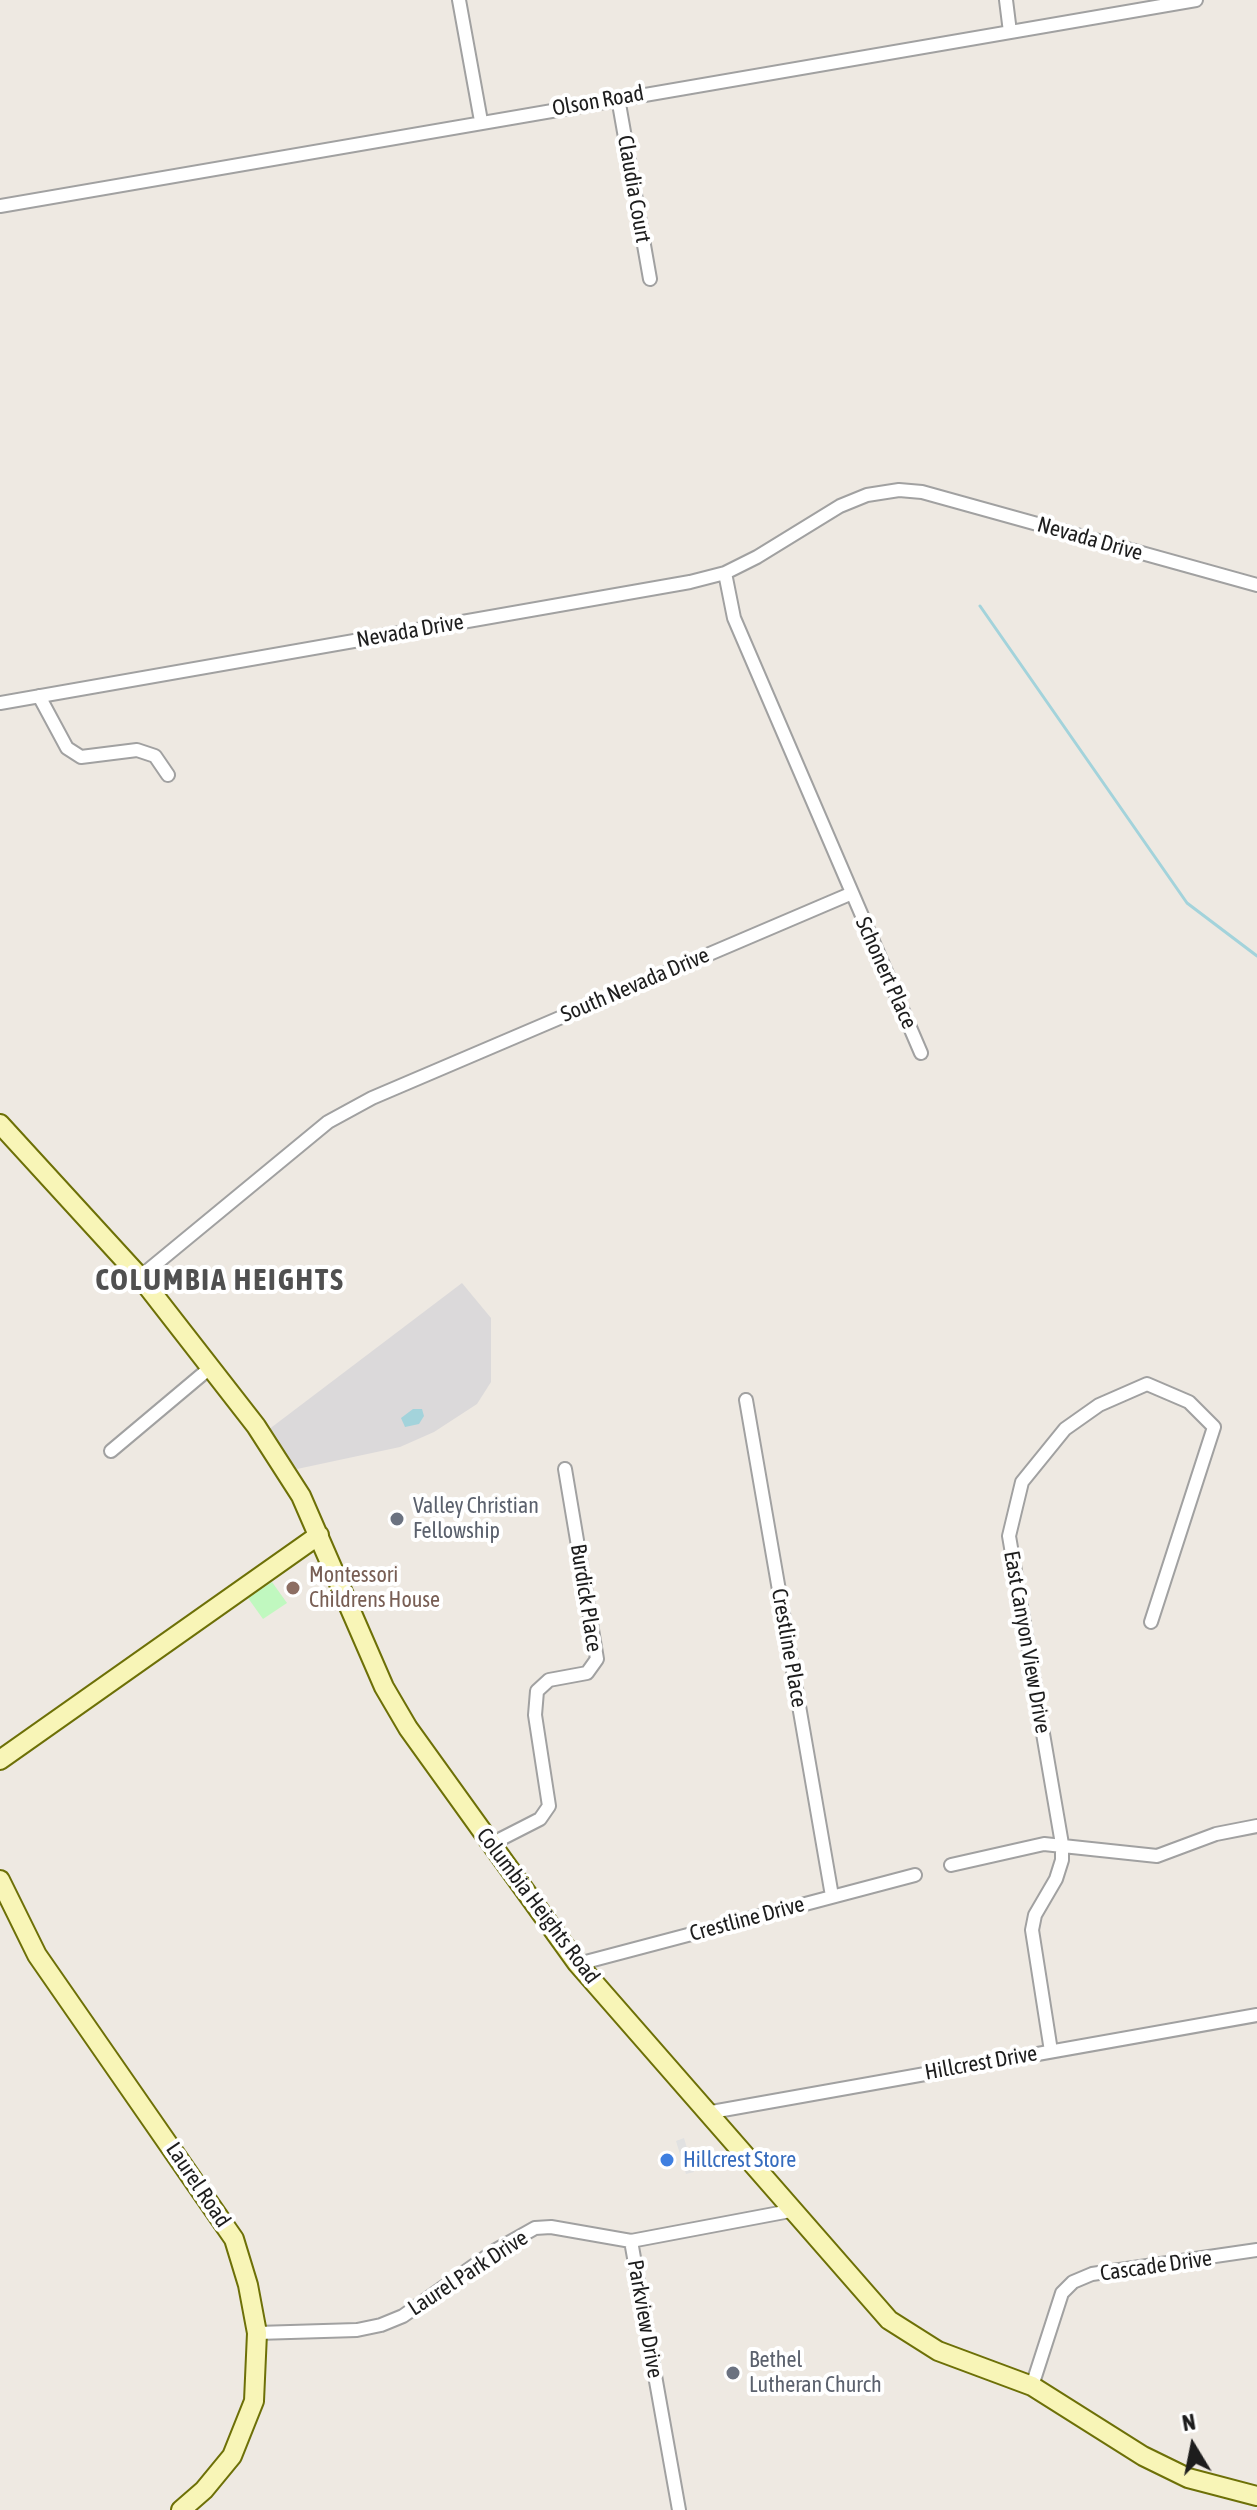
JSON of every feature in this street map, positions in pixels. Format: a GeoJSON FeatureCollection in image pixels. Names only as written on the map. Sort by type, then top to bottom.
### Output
{"type":"FeatureCollection","features":[{"type":"Feature","properties":{"kind":"street"},"geometry":{"type":"LineString","coordinates":[[459,0],[481,121]]}},
{"type":"Feature","properties":{"kind":"street"},"geometry":{"type":"LineString","coordinates":[[1006,0],[1010,32]]}},
{"type":"Feature","properties":{"kind":"street","name":"Olson Road"},"geometry":{"type":"LineString","coordinates":[[0,206],[1196,0]]}},
{"type":"Feature","properties":{"kind":"street","name":"Claudia Court"},"geometry":{"type":"LineString","coordinates":[[618,98],[650,279]]}},
{"type":"Feature","properties":{"kind":"street","name":"Nevada Drive"},"geometry":{"type":"LineString","coordinates":[[0,703],[675,585],[725,573],[807,525],[867,495],[899,490],[922,492],[1257,585]]}},
{"type":"Feature","properties":{"kind":"street"},"geometry":{"type":"LineString","coordinates":[[725,573],[734,618],[850,894]]}},
{"type":"Feature","properties":{"kind":"street"},"geometry":{"type":"LineString","coordinates":[[39,696],[60,738],[81,757],[137,750],[155,756],[168,775]]}},
{"type":"Feature","properties":{"kind":"street","name":"Schonert Place"},"geometry":{"type":"LineString","coordinates":[[850,894],[921,1053]]}},
{"type":"Feature","properties":{"kind":"street","name":"South Nevada Drive"},"geometry":{"type":"LineString","coordinates":[[140,1277],[328,1122],[372,1098],[850,894]]}},
{"type":"Feature","properties":{"kind":"street","name":"Columbia Heights Road"},"geometry":{"type":"LineString","coordinates":[[0,1124],[140,1277],[286,1469],[319,1535],[384,1687],[491,1844],[578,1964],[790,2211],[889,2320],[938,2351],[1032,2386],[1143,2456],[1188,2478],[1257,2496]]}},
{"type":"Feature","properties":{"kind":"street"},"geometry":{"type":"LineString","coordinates":[[111,1451],[211,1367]]}},
{"type":"Feature","properties":{"kind":"street","name":"East Canyon View Drive"},"geometry":{"type":"LineString","coordinates":[[1051,2051],[1032,1930],[1035,1915],[1056,1879],[1062,1860],[1062,1844],[1009,1536],[1022,1482],[1065,1429],[1099,1405],[1147,1384],[1189,1402],[1214,1427],[1151,1622]]}},
{"type":"Feature","properties":{"kind":"street","name":"Crestline Place"},"geometry":{"type":"LineString","coordinates":[[746,1400],[832,1896]]}},
{"type":"Feature","properties":{"kind":"street","name":"Burdick Place"},"geometry":{"type":"LineString","coordinates":[[491,1844],[540,1819],[549,1806],[535,1715],[537,1691],[549,1680],[587,1673],[597,1659],[565,1469]]}},
{"type":"Feature","properties":{"kind":"street"},"geometry":{"type":"LineString","coordinates":[[0,1760],[319,1535]]}},
{"type":"Feature","properties":{"kind":"street"},"geometry":{"type":"LineString","coordinates":[[951,1865],[1029,1846],[1062,1844],[1136,1857],[1157,1856],[1216,1834],[1257,1826]]}},
{"type":"Feature","properties":{"kind":"street","name":"Crestline Drive"},"geometry":{"type":"LineString","coordinates":[[578,1964],[915,1875]]}},
{"type":"Feature","properties":{"kind":"street","name":"Laurel Road"},"geometry":{"type":"LineString","coordinates":[[0,1880],[37,1955],[234,2239],[248,2285],[257,2333],[254,2401],[232,2456],[204,2490],[181,2510]]}},
{"type":"Feature","properties":{"kind":"street","name":"Hillcrest Drive"},"geometry":{"type":"LineString","coordinates":[[706,2113],[1257,2015]]}},
{"type":"Feature","properties":{"kind":"street","name":"Parkview Drive"},"geometry":{"type":"LineString","coordinates":[[679,2510],[631,2241],[790,2211]]}},
{"type":"Feature","properties":{"kind":"street","name":"Laurel Park Drive"},"geometry":{"type":"LineString","coordinates":[[257,2333],[357,2330],[381,2325],[403,2316],[496,2250],[535,2228],[551,2227],[631,2241]]}},
{"type":"Feature","properties":{"kind":"street","name":"Cascade Drive"},"geometry":{"type":"LineString","coordinates":[[1032,2386],[1062,2293],[1073,2282],[1092,2274],[1257,2250]]}},
{"type":"Feature","properties":{"kind":"shaded area"},"geometry":{"type":"Polygon","coordinates":[[[462,1283],[491,1318],[491,1382],[477,1404],[434,1432],[400,1447],[297,1469],[268,1430],[462,1283]]]}},
{"type":"Feature","properties":{"kind":"shaded area"},"geometry":{"type":"Polygon","coordinates":[[[684,2138],[694,2172],[686,2174],[676,2141],[684,2138]]]}},
{"type":"Feature","properties":{"kind":"green space"},"geometry":{"type":"Polygon","coordinates":[[[272,1582],[287,1603],[263,1619],[248,1598],[272,1582]]]}},
{"type":"Feature","properties":{"kind":"water"},"geometry":{"type":"Polygon","coordinates":[[[413,1409],[422,1409],[424,1416],[419,1424],[405,1427],[401,1418],[413,1409]]]}},
{"type":"Feature","properties":{"kind":"waterway"},"geometry":{"type":"LineString","coordinates":[[980,606],[1187,903],[1257,956]]}},
{"type":"Feature","properties":{"kind":"place","name":"Valley Christian Fellowship"},"geometry":{"type":"Point","coordinates":[397,1519]}},
{"type":"Feature","properties":{"kind":"place","name":"Montessori Childrens House"},"geometry":{"type":"Point","coordinates":[293,1588]}},
{"type":"Feature","properties":{"kind":"place","name":"Hillcrest Store"},"geometry":{"type":"Point","coordinates":[667,2160]}},
{"type":"Feature","properties":{"kind":"place","name":"Bethel Lutheran Church"},"geometry":{"type":"Point","coordinates":[733,2373]}},
{"type":"Feature","properties":{"kind":"district","name":"COLUMBIA HEIGHTS"},"geometry":{"type":"Point","coordinates":[220,1281]}}]}
